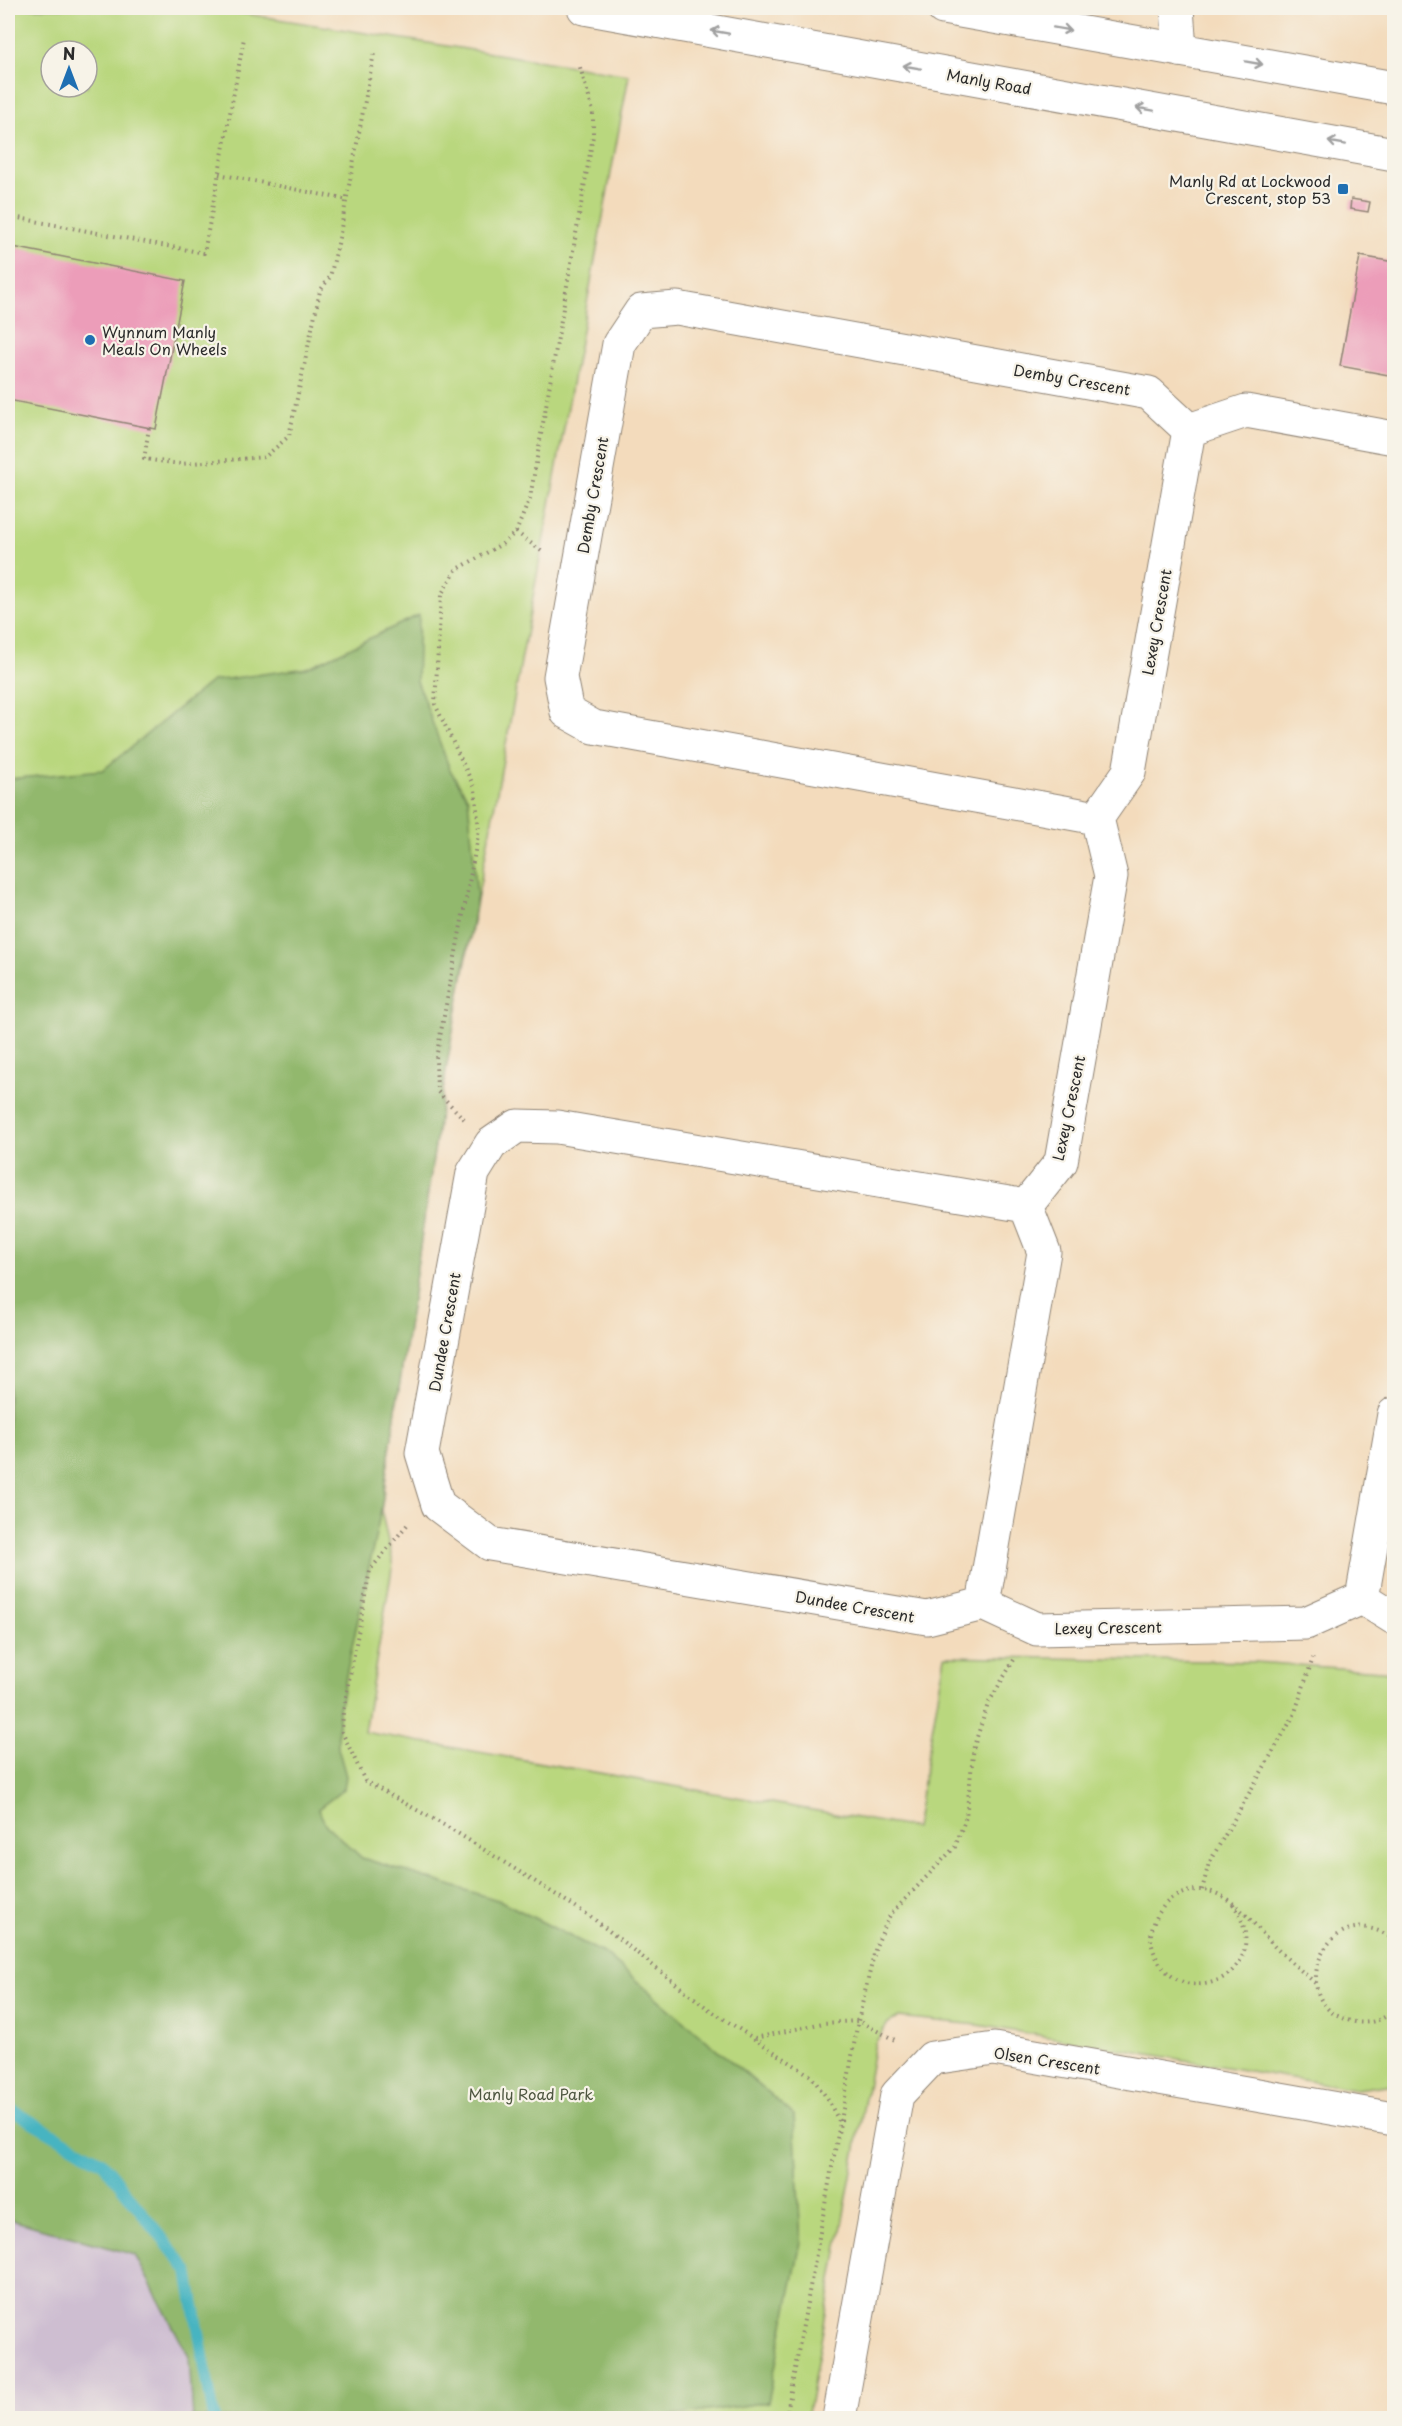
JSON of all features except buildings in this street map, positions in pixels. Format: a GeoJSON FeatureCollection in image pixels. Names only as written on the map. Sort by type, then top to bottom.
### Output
{"type":"FeatureCollection","features":[{"type":"Feature","properties":{"kind":"street","name":"Manly Road"},"geometry":{"type":"LineString","coordinates":[[584,8],[1395,154]]}},
{"type":"Feature","properties":{"kind":"street"},"geometry":{"type":"LineString","coordinates":[[943,8],[1395,88]]}},
{"type":"Feature","properties":{"kind":"street"},"geometry":{"type":"LineString","coordinates":[[1178,8],[1180,50]]}},
{"type":"Feature","properties":{"kind":"street","name":"Demby Crescent"},"geometry":{"type":"LineString","coordinates":[[1097,818],[594,726],[567,712],[560,677],[619,344],[642,311],[677,308],[1149,393],[1190,430]]}},
{"type":"Feature","properties":{"kind":"street"},"geometry":{"type":"LineString","coordinates":[[1190,430],[1246,411],[1395,438]]}},
{"type":"Feature","properties":{"kind":"street","name":"Lexey Crescent"},"geometry":{"type":"LineString","coordinates":[[1026,1206],[1061,1162],[1111,876],[1097,818],[1130,772],[1190,430]]}},
{"type":"Feature","properties":{"kind":"street","name":"Dundee Crescent"},"geometry":{"type":"LineString","coordinates":[[982,1604],[927,1618],[490,1544],[438,1505],[422,1453],[473,1173],[490,1143],[517,1126],[557,1126],[1026,1206]]}},
{"type":"Feature","properties":{"kind":"street"},"geometry":{"type":"LineString","coordinates":[[982,1604],[1044,1252],[1026,1206]]}},
{"type":"Feature","properties":{"kind":"street"},"geometry":{"type":"LineString","coordinates":[[1395,1414],[1362,1598],[1395,1618]]}},
{"type":"Feature","properties":{"kind":"street","name":"Lexey Crescent"},"geometry":{"type":"LineString","coordinates":[[982,1604],[1037,1629],[1306,1623],[1362,1598]]}},
{"type":"Feature","properties":{"kind":"street","name":"Olsen Crescent"},"geometry":{"type":"LineString","coordinates":[[932,2058],[994,2049],[1395,2119]]}},
{"type":"Feature","properties":{"kind":"street"},"geometry":{"type":"LineString","coordinates":[[839,2418],[897,2095],[932,2058]]}},
{"type":"Feature","properties":{"kind":"path"},"geometry":{"type":"LineString","coordinates":[[8,216],[204,253],[244,38]]}},
{"type":"Feature","properties":{"kind":"path"},"geometry":{"type":"LineString","coordinates":[[149,428],[144,459],[180,464],[265,457],[289,436],[320,291],[330,277],[348,200],[375,53]]}},
{"type":"Feature","properties":{"kind":"path"},"geometry":{"type":"LineString","coordinates":[[490,1143],[437,1091],[436,1058],[479,830],[475,789],[435,704],[441,595],[456,570],[502,544],[516,532],[530,498],[592,136],[592,111],[579,64]]}},
{"type":"Feature","properties":{"kind":"path"},"geometry":{"type":"LineString","coordinates":[[219,174],[348,200]]}},
{"type":"Feature","properties":{"kind":"path"},"geometry":{"type":"LineString","coordinates":[[438,1505],[402,1528],[370,1570],[343,1712],[342,1732],[365,1781],[451,1829],[590,1916],[707,2008],[811,2076],[827,2098],[840,2123]]}},
{"type":"Feature","properties":{"kind":"path"},"geometry":{"type":"LineString","coordinates":[[786,2418],[858,2021],[876,1946],[890,1916],[955,1848],[966,1817],[974,1746],[988,1704],[1018,1654]]}},
{"type":"Feature","properties":{"kind":"path"},"geometry":{"type":"LineString","coordinates":[[1202,1891],[1214,1854],[1294,1715],[1314,1654]]}},
{"type":"Feature","properties":{"kind":"path"},"geometry":{"type":"LineString","coordinates":[[1233,1904],[1242,1917],[1247,1934],[1245,1950],[1238,1965],[1226,1977],[1211,1983],[1195,1985],[1178,1981],[1165,1971],[1156,1959],[1152,1945],[1152,1930],[1156,1916],[1165,1904],[1177,1895],[1202,1891],[1220,1895],[1233,1904],[1315,1983]]}},
{"type":"Feature","properties":{"kind":"path"},"geometry":{"type":"LineString","coordinates":[[1395,1940],[1384,1932],[1370,1928],[1355,1928],[1341,1932],[1320,1953],[1315,1968],[1315,1983],[1320,1996],[1329,2009],[1342,2019],[1359,2023],[1375,2021],[1395,2010]]}},
{"type":"Feature","properties":{"kind":"path"},"geometry":{"type":"LineString","coordinates":[[755,2038],[823,2023],[858,2021],[932,2058]]}},
{"type":"Feature","properties":{"kind":"shaded area"},"geometry":{"type":"Polygon","coordinates":[[[8,2193],[237,2233],[205,2418],[8,2418],[8,2193]]]}},
{"type":"Feature","properties":{"kind":"green space","name":"Manly Road Park"},"geometry":{"type":"Polygon","coordinates":[[[8,8],[209,8],[629,75],[447,1064],[381,1510],[393,1563],[364,1732],[915,1828],[945,1656],[1255,1662],[1394,1672],[1394,2084],[1356,2089],[978,2025],[899,2017],[888,2023],[875,2043],[807,2418],[205,2418],[237,2233],[8,2193],[8,8]]]}},
{"type":"Feature","properties":{"kind":"green space","name":"Manly Road Park"},"geometry":{"type":"Polygon","coordinates":[[[419,615],[417,681],[450,770],[468,798],[477,896],[447,1064],[381,1510],[338,1714],[338,1748],[346,1776],[344,1789],[318,1809],[326,1825],[362,1858],[501,1901],[605,1954],[794,2115],[801,2242],[768,2402],[660,2418],[193,2418],[189,2357],[135,2255],[8,2219],[8,779],[103,770],[212,681],[307,668],[419,615]]]}},
{"type":"Feature","properties":{"kind":"waterway"},"geometry":{"type":"LineString","coordinates":[[8,2108],[103,2163],[188,2271],[214,2418]]}},
{"type":"Feature","properties":{"kind":"place","name":"Manly Rd at Lockwood Crescent, stop 53"},"geometry":{"type":"Point","coordinates":[1343,189]}},
{"type":"Feature","properties":{"kind":"place","name":"Wynnum Manly Meals On Wheels"},"geometry":{"type":"Point","coordinates":[90,340]}}]}
